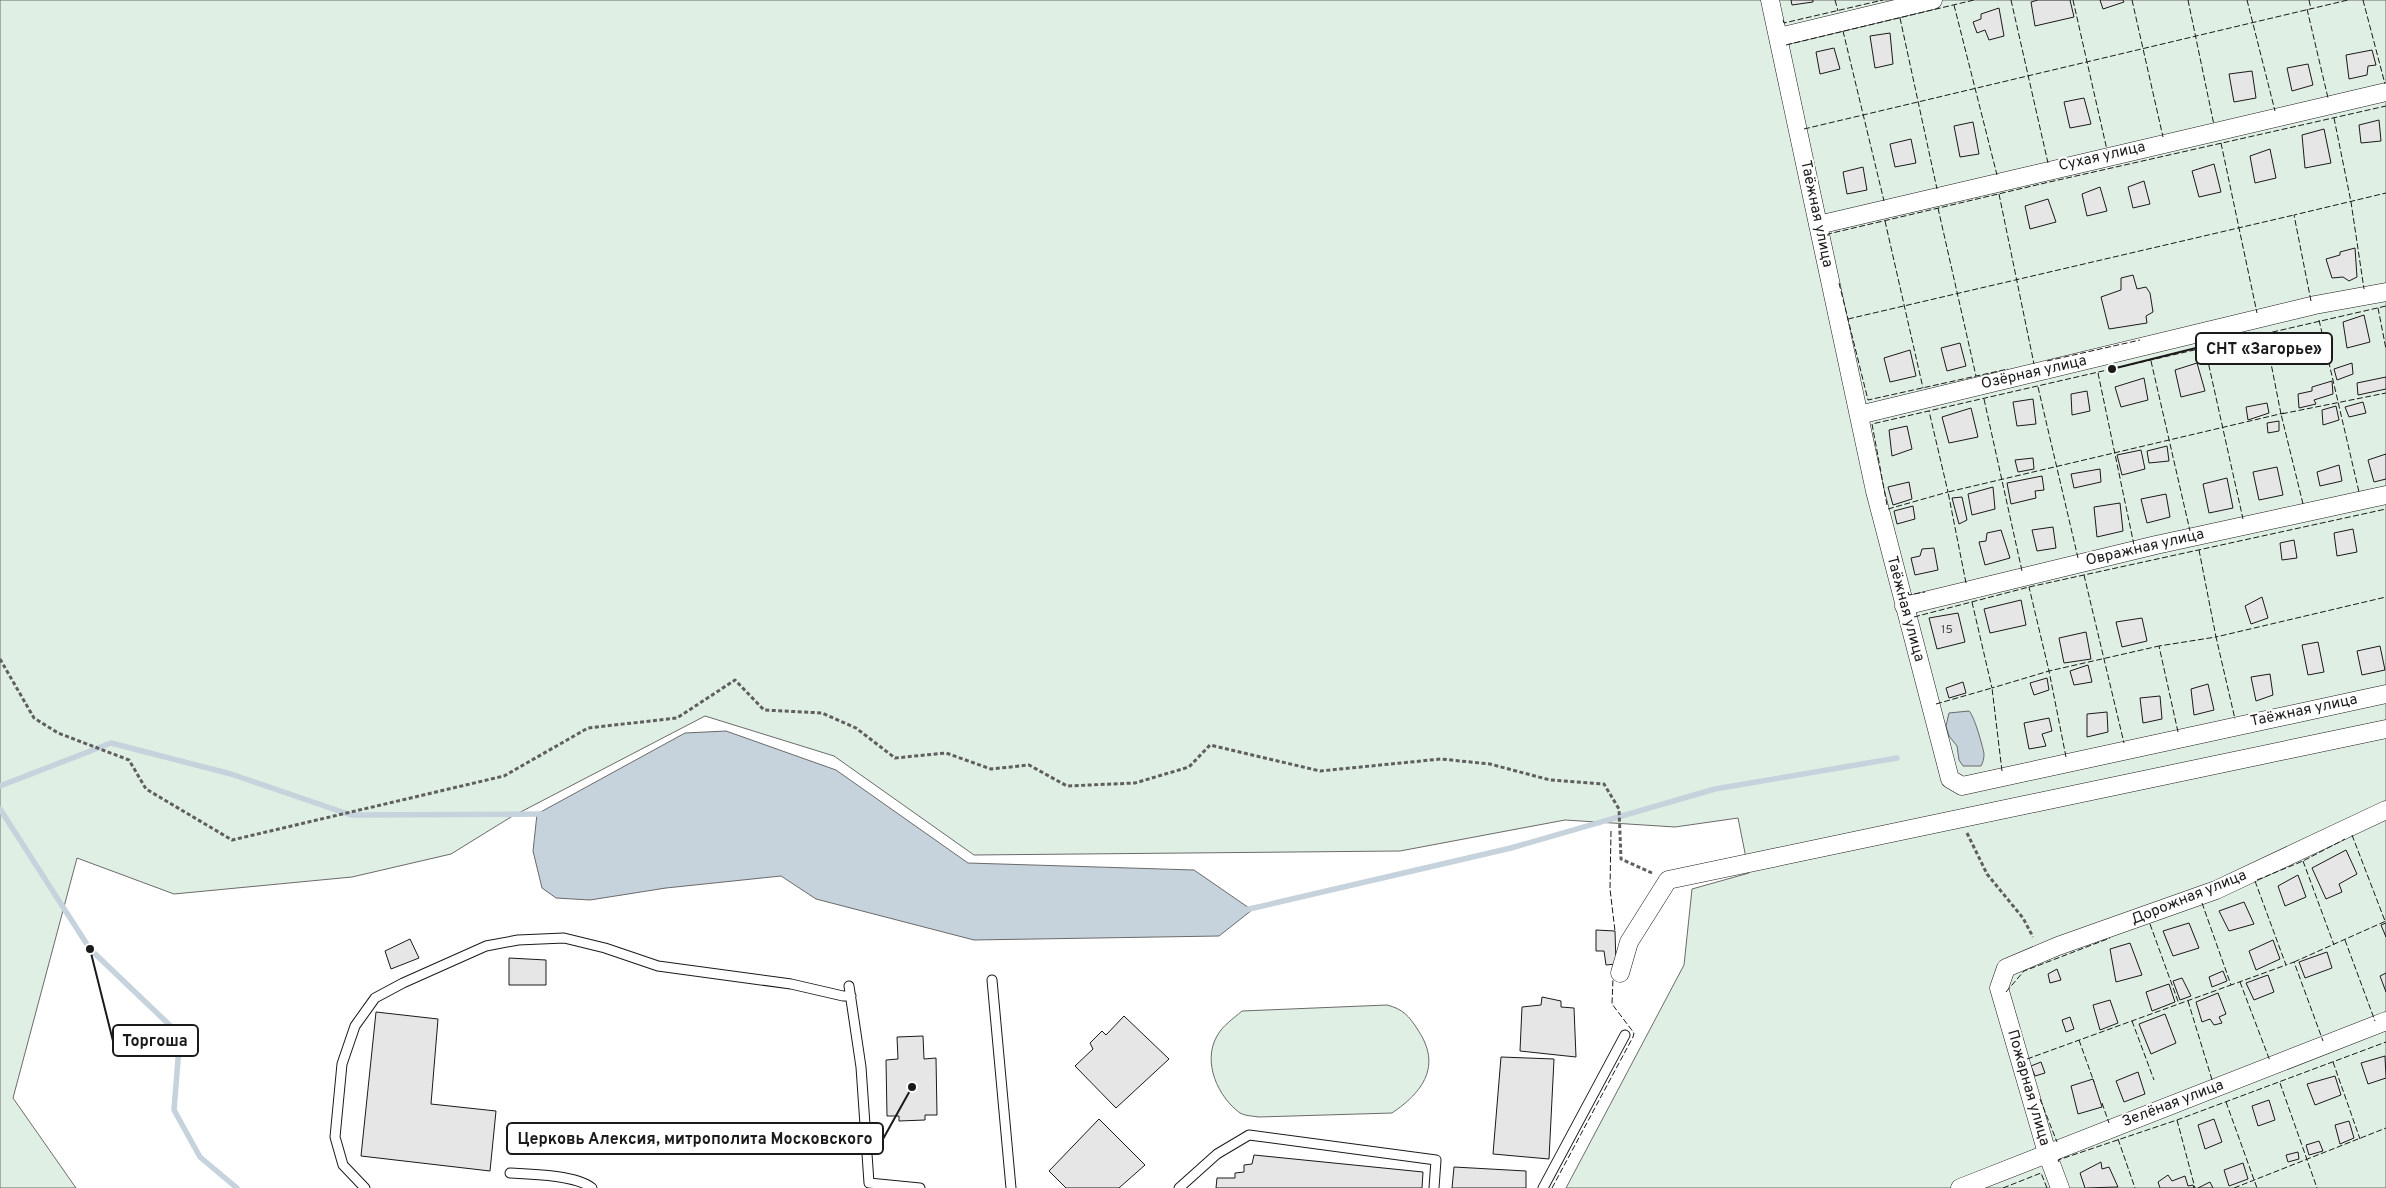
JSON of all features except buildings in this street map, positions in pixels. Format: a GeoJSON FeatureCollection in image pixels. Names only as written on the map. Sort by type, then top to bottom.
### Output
{"type":"FeatureCollection","features":[{"type":"Feature","properties":{"kind":"street","name":"Таёжная улица"},"geometry":{"type":"LineString","coordinates":[[1770,0],[1875,491],[1950,779],[1962,786],[2386,694]]}},
{"type":"Feature","properties":{"kind":"street"},"geometry":{"type":"LineString","coordinates":[[1779,38],[1933,0]]}},
{"type":"Feature","properties":{"kind":"street","name":"Сухая улица"},"geometry":{"type":"LineString","coordinates":[[1818,225],[2386,92]]}},
{"type":"Feature","properties":{"kind":"street","name":"Озёрная улица"},"geometry":{"type":"LineString","coordinates":[[1858,415],[2315,305],[2386,292]]}},
{"type":"Feature","properties":{"kind":"street","name":"Овражная улица"},"geometry":{"type":"LineString","coordinates":[[1904,606],[2156,545],[2386,495]]}},
{"type":"Feature","properties":{"kind":"street"},"geometry":{"type":"LineString","coordinates":[[1620,973],[1629,942],[1668,880],[2386,729]]}},
{"type":"Feature","properties":{"kind":"street","name":"Дорожная улица"},"geometry":{"type":"LineString","coordinates":[[1999,988],[2006,968],[2216,890],[2386,810]]}},
{"type":"Feature","properties":{"kind":"street","name":"Пожарная улица"},"geometry":{"type":"LineString","coordinates":[[1999,988],[2047,1153],[2060,1188]]}},
{"type":"Feature","properties":{"kind":"street","name":"Зелёная улица"},"geometry":{"type":"LineString","coordinates":[[1960,1188],[2386,1021]]}},
{"type":"Feature","properties":{"kind":"lane"},"geometry":{"type":"LineString","coordinates":[[365,1188],[343,1164],[335,1137],[342,1064],[354,1026],[375,998],[403,983],[486,946],[518,940],[564,938],[605,948],[658,966],[791,984],[843,996],[851,996]]}},
{"type":"Feature","properties":{"kind":"lane"},"geometry":{"type":"LineString","coordinates":[[992,980],[1011,1188]]}},
{"type":"Feature","properties":{"kind":"lane"},"geometry":{"type":"LineString","coordinates":[[849,986],[861,1067],[866,1186],[920,1188]]}},
{"type":"Feature","properties":{"kind":"lane"},"geometry":{"type":"LineString","coordinates":[[1544,1188],[1625,1035]]}},
{"type":"Feature","properties":{"kind":"lane"},"geometry":{"type":"LineString","coordinates":[[1180,1188],[1216,1154],[1249,1135],[1436,1160],[1434,1188]]}},
{"type":"Feature","properties":{"kind":"lane"},"geometry":{"type":"LineString","coordinates":[[510,1173],[585,1182],[592,1188]]}},
{"type":"Feature","properties":{"kind":"path"},"geometry":{"type":"LineString","coordinates":[[0,659],[34,718],[58,733],[129,760],[146,789],[232,840],[504,776],[588,728],[677,718],[735,680],[764,710],[822,713],[856,728],[896,758],[946,753],[991,769],[1029,765],[1067,786],[1135,782],[1188,767],[1210,745],[1320,771],[1441,759],[1490,764],[1550,780],[1604,784],[1619,809],[1621,859],[1668,880]]}},
{"type":"Feature","properties":{"kind":"path"},"geometry":{"type":"LineString","coordinates":[[1961,818],[1987,874],[2023,918],[2040,954]]}},
{"type":"Feature","properties":{"kind":"green space"},"geometry":{"type":"Polygon","coordinates":[[[0,0],[2386,0],[2386,1188],[1566,1188],[1684,965],[1692,889],[1749,873],[1738,818],[1675,827],[1565,820],[1400,851],[974,855],[834,756],[705,716],[511,817],[451,854],[352,877],[174,894],[77,858],[13,1098],[76,1188],[0,1188],[0,0]]]}},
{"type":"Feature","properties":{"kind":"green space"},"geometry":{"type":"Polygon","coordinates":[[[1387,1005],[1401,1011],[1412,1021],[1425,1043],[1428,1055],[1426,1077],[1420,1087],[1413,1096],[1392,1113],[1249,1116],[1240,1113],[1232,1106],[1219,1088],[1212,1068],[1213,1046],[1222,1029],[1242,1011],[1387,1005]]]}},
{"type":"Feature","properties":{"kind":"shaded area"},"geometry":{"type":"Polygon","coordinates":[[[1969,711],[1976,725],[1984,754],[1981,766],[1963,766],[1959,760],[1957,746],[1949,736],[1946,726],[1949,713],[1969,711]]]}},
{"type":"Feature","properties":{"kind":"shaded area"},"geometry":{"type":"Polygon","coordinates":[[[726,731],[836,770],[968,863],[1194,870],[1252,910],[1219,936],[974,940],[816,899],[781,876],[666,888],[590,900],[556,898],[542,888],[533,851],[537,814],[685,733],[726,731]]]}},
{"type":"Feature","properties":{"kind":"waterway"},"geometry":{"type":"LineString","coordinates":[[0,786],[111,743],[231,774],[351,815],[542,814]]}},
{"type":"Feature","properties":{"kind":"waterway"},"geometry":{"type":"LineString","coordinates":[[1245,910],[1511,848],[1715,789],[1897,758]]}},
{"type":"Feature","properties":{"kind":"waterway"},"geometry":{"type":"LineString","coordinates":[[0,809],[90,949],[180,1035],[174,1110],[200,1157],[237,1188]]}},
{"type":"Feature","properties":{"kind":"fence"},"geometry":{"type":"LineString","coordinates":[[1835,0],[1838,11]]}},
{"type":"Feature","properties":{"kind":"fence"},"geometry":{"type":"LineString","coordinates":[[1783,20],[1784,23],[1883,0]]}},
{"type":"Feature","properties":{"kind":"fence"},"geometry":{"type":"LineString","coordinates":[[1786,45],[1974,0]]}},
{"type":"Feature","properties":{"kind":"fence"},"geometry":{"type":"LineString","coordinates":[[2011,0],[2048,163]]}},
{"type":"Feature","properties":{"kind":"fence"},"geometry":{"type":"LineString","coordinates":[[2073,0],[2107,150]]}},
{"type":"Feature","properties":{"kind":"fence"},"geometry":{"type":"LineString","coordinates":[[2132,0],[2163,137]]}},
{"type":"Feature","properties":{"kind":"fence"},"geometry":{"type":"LineString","coordinates":[[2188,0],[2214,125]]}},
{"type":"Feature","properties":{"kind":"fence"},"geometry":{"type":"LineString","coordinates":[[2247,0],[2275,111]]}},
{"type":"Feature","properties":{"kind":"fence"},"geometry":{"type":"LineString","coordinates":[[2309,0],[2311,9]]}},
{"type":"Feature","properties":{"kind":"fence"},"geometry":{"type":"LineString","coordinates":[[1804,129],[2348,0]]}},
{"type":"Feature","properties":{"kind":"fence"},"geometry":{"type":"LineString","coordinates":[[2363,0],[2385,84]]}},
{"type":"Feature","properties":{"kind":"fence"},"geometry":{"type":"LineString","coordinates":[[1954,5],[1997,175]]}},
{"type":"Feature","properties":{"kind":"fence"},"geometry":{"type":"LineString","coordinates":[[2307,9],[2328,98]]}},
{"type":"Feature","properties":{"kind":"fence"},"geometry":{"type":"LineString","coordinates":[[1900,18],[1937,189]]}},
{"type":"Feature","properties":{"kind":"fence"},"geometry":{"type":"LineString","coordinates":[[1843,31],[1884,201]]}},
{"type":"Feature","properties":{"kind":"fence"},"geometry":{"type":"LineString","coordinates":[[1828,236],[1828,234],[2045,183],[2386,106]]}},
{"type":"Feature","properties":{"kind":"fence"},"geometry":{"type":"LineString","coordinates":[[2334,118],[2351,202],[2364,289]]}},
{"type":"Feature","properties":{"kind":"fence"},"geometry":{"type":"LineString","coordinates":[[2221,143],[2257,313]]}},
{"type":"Feature","properties":{"kind":"fence"},"geometry":{"type":"LineString","coordinates":[[2311,301],[2294,215],[2386,193]]}},
{"type":"Feature","properties":{"kind":"fence"},"geometry":{"type":"LineString","coordinates":[[1999,194],[2034,364]]}},
{"type":"Feature","properties":{"kind":"fence"},"geometry":{"type":"LineString","coordinates":[[1938,208],[1976,376]]}},
{"type":"Feature","properties":{"kind":"fence"},"geometry":{"type":"LineString","coordinates":[[1848,319],[2294,215]]}},
{"type":"Feature","properties":{"kind":"fence"},"geometry":{"type":"LineString","coordinates":[[1885,221],[1923,388]]}},
{"type":"Feature","properties":{"kind":"fence"},"geometry":{"type":"LineString","coordinates":[[1839,283],[1868,400],[2008,369]]}},
{"type":"Feature","properties":{"kind":"fence"},"geometry":{"type":"LineString","coordinates":[[1887,505],[1872,424],[2386,306]]}},
{"type":"Feature","properties":{"kind":"fence"},"geometry":{"type":"LineString","coordinates":[[2378,308],[2386,349]]}},
{"type":"Feature","properties":{"kind":"fence"},"geometry":{"type":"LineString","coordinates":[[2319,320],[2359,492]]}},
{"type":"Feature","properties":{"kind":"fence"},"geometry":{"type":"LineString","coordinates":[[2265,333],[2281,414]]}},
{"type":"Feature","properties":{"kind":"fence"},"geometry":{"type":"LineString","coordinates":[[2047,361],[2140,340]]}},
{"type":"Feature","properties":{"kind":"fence"},"geometry":{"type":"LineString","coordinates":[[2205,348],[2243,519]]}},
{"type":"Feature","properties":{"kind":"fence"},"geometry":{"type":"LineString","coordinates":[[2151,361],[2190,531]]}},
{"type":"Feature","properties":{"kind":"fence"},"geometry":{"type":"LineString","coordinates":[[2098,373],[2134,545]]}},
{"type":"Feature","properties":{"kind":"fence"},"geometry":{"type":"LineString","coordinates":[[2038,387],[2078,558]]}},
{"type":"Feature","properties":{"kind":"fence"},"geometry":{"type":"LineString","coordinates":[[2303,504],[2281,414],[2386,393]]}},
{"type":"Feature","properties":{"kind":"fence"},"geometry":{"type":"LineString","coordinates":[[1984,399],[2022,571]]}},
{"type":"Feature","properties":{"kind":"fence"},"geometry":{"type":"LineString","coordinates":[[1888,509],[1948,492],[1929,411]]}},
{"type":"Feature","properties":{"kind":"fence"},"geometry":{"type":"LineString","coordinates":[[1966,583],[1948,492],[2284,413]]}},
{"type":"Feature","properties":{"kind":"fence"},"geometry":{"type":"LineString","coordinates":[[1914,617],[2029,587],[2386,509]]}},
{"type":"Feature","properties":{"kind":"fence"},"geometry":{"type":"LineString","coordinates":[[2199,550],[2216,637],[2386,597]]}},
{"type":"Feature","properties":{"kind":"fence"},"geometry":{"type":"LineString","coordinates":[[2084,575],[2124,743]]}},
{"type":"Feature","properties":{"kind":"fence"},"geometry":{"type":"LineString","coordinates":[[1972,602],[1992,688],[2049,671],[2029,587]]}},
{"type":"Feature","properties":{"kind":"fence"},"geometry":{"type":"LineString","coordinates":[[1908,592],[1909,595],[1925,592]]}},
{"type":"Feature","properties":{"kind":"fence"},"geometry":{"type":"LineString","coordinates":[[2178,732],[2159,646],[2216,637],[2235,719]]}},
{"type":"Feature","properties":{"kind":"fence"},"geometry":{"type":"LineString","coordinates":[[2066,757],[2049,671],[2159,646]]}},
{"type":"Feature","properties":{"kind":"fence"},"geometry":{"type":"LineString","coordinates":[[1936,704],[1992,688],[2002,771]]}},
{"type":"Feature","properties":{"kind":"fence"},"geometry":{"type":"LineString","coordinates":[[1611,831],[1610,889],[1615,931]]}},
{"type":"Feature","properties":{"kind":"fence"},"geometry":{"type":"LineString","coordinates":[[2352,835],[2385,921]]}},
{"type":"Feature","properties":{"kind":"fence"},"geometry":{"type":"LineString","coordinates":[[2257,880],[2303,861],[2345,839]]}},
{"type":"Feature","properties":{"kind":"fence"},"geometry":{"type":"LineString","coordinates":[[2303,861],[2334,945]]}},
{"type":"Feature","properties":{"kind":"fence"},"geometry":{"type":"LineString","coordinates":[[2255,881],[2286,965],[2294,962],[2323,1041]]}},
{"type":"Feature","properties":{"kind":"fence"},"geometry":{"type":"LineString","coordinates":[[2202,903],[2231,985],[2286,965]]}},
{"type":"Feature","properties":{"kind":"fence"},"geometry":{"type":"LineString","coordinates":[[2294,962],[2386,921]]}},
{"type":"Feature","properties":{"kind":"fence"},"geometry":{"type":"LineString","coordinates":[[2150,924],[2179,1004]]}},
{"type":"Feature","properties":{"kind":"fence"},"geometry":{"type":"LineString","coordinates":[[2006,992],[2024,971],[2110,938]]}},
{"type":"Feature","properties":{"kind":"fence"},"geometry":{"type":"LineString","coordinates":[[2345,940],[2375,1021]]}},
{"type":"Feature","properties":{"kind":"fence"},"geometry":{"type":"LineString","coordinates":[[1552,1188],[1633,1037],[1634,1033],[1612,1004],[1613,978]]}},
{"type":"Feature","properties":{"kind":"fence"},"geometry":{"type":"LineString","coordinates":[[2240,982],[2270,1061]]}},
{"type":"Feature","properties":{"kind":"fence"},"geometry":{"type":"LineString","coordinates":[[2027,1059],[2231,985]]}},
{"type":"Feature","properties":{"kind":"fence"},"geometry":{"type":"LineString","coordinates":[[2188,1001],[2213,1083]]}},
{"type":"Feature","properties":{"kind":"fence"},"geometry":{"type":"LineString","coordinates":[[2132,1021],[2154,1080]]}},
{"type":"Feature","properties":{"kind":"fence"},"geometry":{"type":"LineString","coordinates":[[2079,1040],[2094,1082]]}},
{"type":"Feature","properties":{"kind":"fence"},"geometry":{"type":"LineString","coordinates":[[2059,1162],[2058,1160],[2177,1120],[2386,1042]]}},
{"type":"Feature","properties":{"kind":"fence"},"geometry":{"type":"LineString","coordinates":[[2333,1062],[2360,1139]]}},
{"type":"Feature","properties":{"kind":"fence"},"geometry":{"type":"LineString","coordinates":[[2280,1083],[2317,1188]]}},
{"type":"Feature","properties":{"kind":"fence"},"geometry":{"type":"LineString","coordinates":[[2040,1099],[2057,1142]]}},
{"type":"Feature","properties":{"kind":"fence"},"geometry":{"type":"LineString","coordinates":[[2226,1102],[2257,1188]]}},
{"type":"Feature","properties":{"kind":"fence"},"geometry":{"type":"LineString","coordinates":[[2102,1103],[2109,1123]]}},
{"type":"Feature","properties":{"kind":"fence"},"geometry":{"type":"LineString","coordinates":[[2177,1120],[2195,1188]]}},
{"type":"Feature","properties":{"kind":"fence"},"geometry":{"type":"LineString","coordinates":[[2234,1188],[2386,1128]]}},
{"type":"Feature","properties":{"kind":"fence"},"geometry":{"type":"LineString","coordinates":[[2118,1139],[2135,1188]]}},
{"type":"Feature","properties":{"kind":"fence"},"geometry":{"type":"LineString","coordinates":[[2003,1188],[2041,1173],[2047,1188]]}},
{"type":"Feature","properties":{"kind":"place","name":"СНТ «Загорье»"},"geometry":{"type":"Point","coordinates":[2112,369]}},
{"type":"Feature","properties":{"kind":"place","name":"Торгоша"},"geometry":{"type":"Point","coordinates":[90,949]}},
{"type":"Feature","properties":{"kind":"place","name":"Церковь Алексия, митрополита Московского"},"geometry":{"type":"Point","coordinates":[912,1087]}}]}
